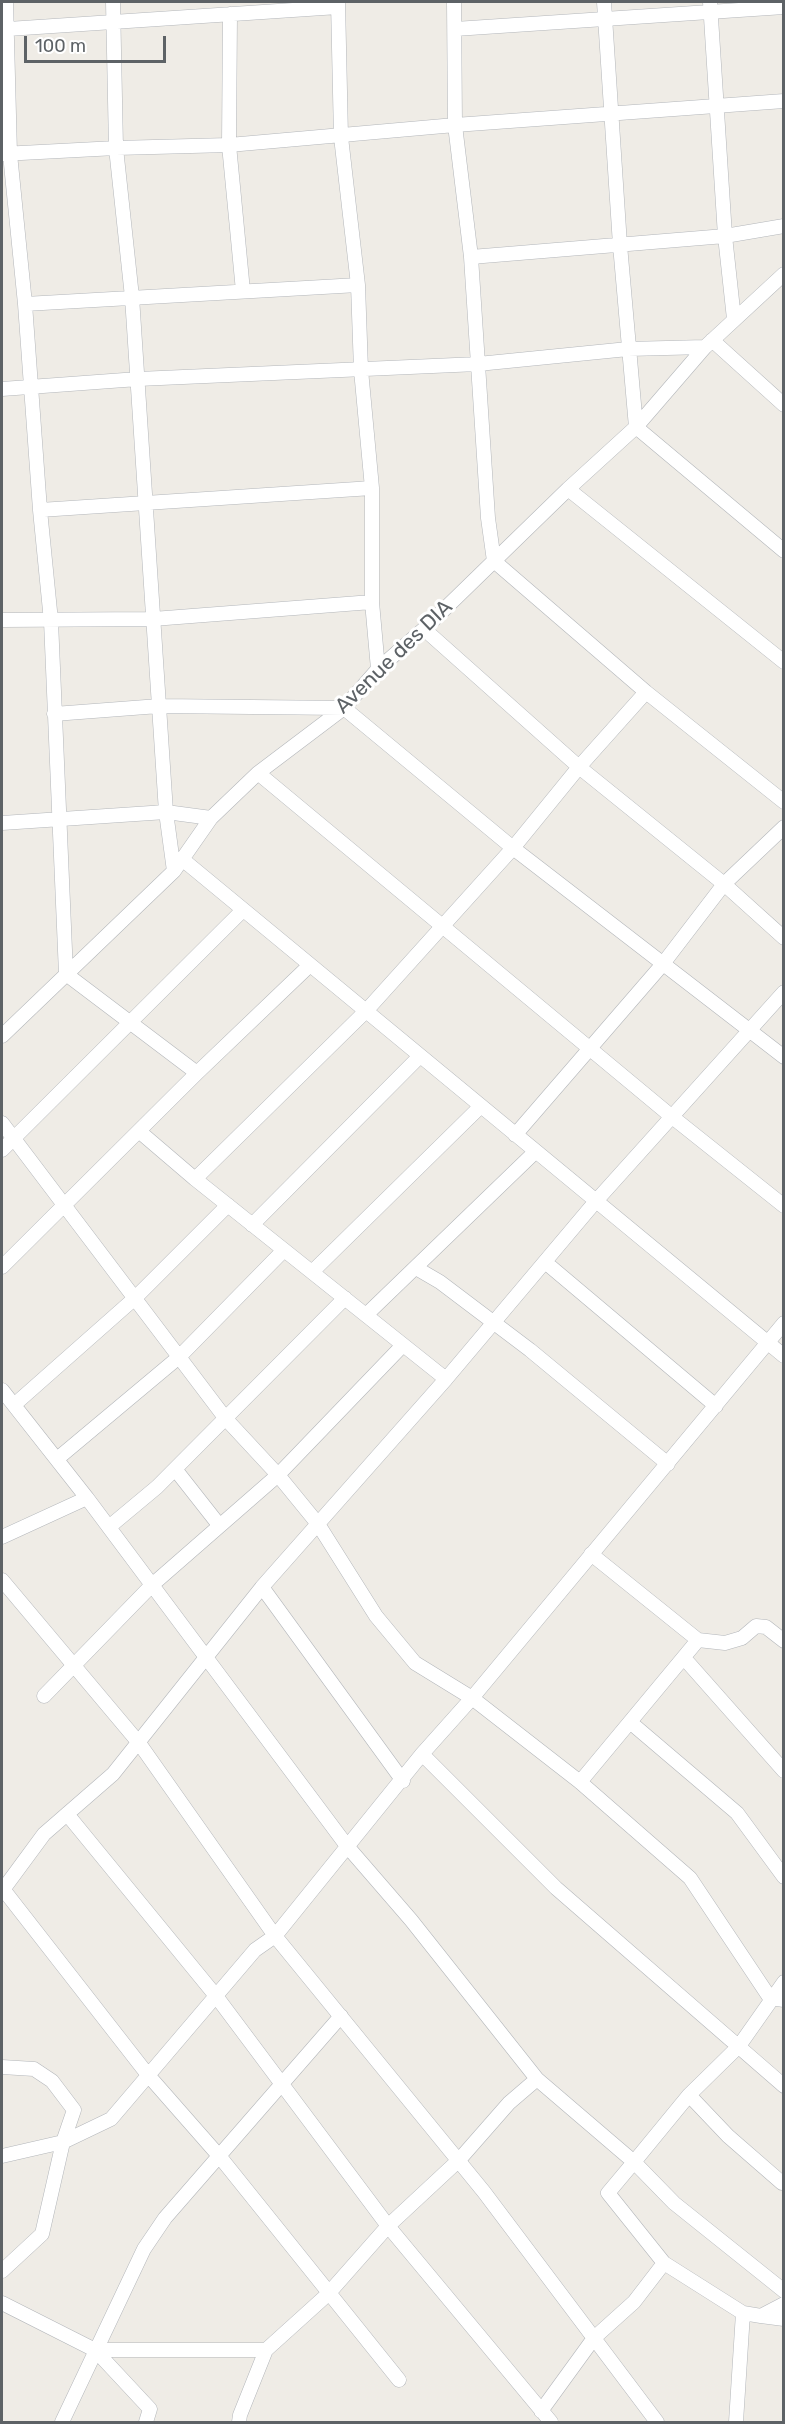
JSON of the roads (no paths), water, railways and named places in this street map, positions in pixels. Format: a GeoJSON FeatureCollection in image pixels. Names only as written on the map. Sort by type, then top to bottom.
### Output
{"type":"FeatureCollection","features":[{"type":"Feature","properties":{"kind":"street"},"geometry":{"type":"LineString","coordinates":[[6,2],[8,29],[6,154],[26,304],[30,387],[51,621],[66,974],[197,1073]]}},
{"type":"Feature","properties":{"kind":"street"},"geometry":{"type":"LineString","coordinates":[[113,2],[116,148],[132,297],[166,812],[178,865],[243,910],[783,1356]]}},
{"type":"Feature","properties":{"kind":"street"},"geometry":{"type":"LineString","coordinates":[[454,2],[455,125],[471,257],[488,518],[494,561],[646,692],[783,802]]}},
{"type":"Feature","properties":{"kind":"street"},"geometry":{"type":"LineString","coordinates":[[604,2],[610,113],[636,427],[783,550]]}},
{"type":"Feature","properties":{"kind":"street"},"geometry":{"type":"LineString","coordinates":[[8,29],[230,14],[338,4],[341,137],[358,285],[361,370],[372,488],[372,602],[378,669]]}},
{"type":"Feature","properties":{"kind":"street"},"geometry":{"type":"LineString","coordinates":[[455,29],[605,18],[711,6],[783,7]]}},
{"type":"Feature","properties":{"kind":"street"},"geometry":{"type":"LineString","coordinates":[[711,6],[725,236],[734,319]]}},
{"type":"Feature","properties":{"kind":"street"},"geometry":{"type":"LineString","coordinates":[[230,14],[230,145],[243,291]]}},
{"type":"Feature","properties":{"kind":"street"},"geometry":{"type":"LineString","coordinates":[[6,154],[230,145],[341,137],[455,125],[783,101]]}},
{"type":"Feature","properties":{"kind":"street"},"geometry":{"type":"LineString","coordinates":[[471,257],[725,236],[783,226]]}},
{"type":"Feature","properties":{"kind":"street","name":"Avenue des DIA"},"geometry":{"type":"LineString","coordinates":[[2,1036],[178,865],[211,818],[258,773],[344,708],[378,669],[424,629],[568,489],[636,427],[709,343],[783,274]]}},
{"type":"Feature","properties":{"kind":"street"},"geometry":{"type":"LineString","coordinates":[[26,304],[358,285]]}},
{"type":"Feature","properties":{"kind":"street"},"geometry":{"type":"LineString","coordinates":[[2,389],[138,379],[478,364],[709,343],[783,405]]}},
{"type":"Feature","properties":{"kind":"street"},"geometry":{"type":"LineString","coordinates":[[40,510],[372,488]]}},
{"type":"Feature","properties":{"kind":"street"},"geometry":{"type":"LineString","coordinates":[[568,489],[783,662]]}},
{"type":"Feature","properties":{"kind":"street"},"geometry":{"type":"LineString","coordinates":[[2,620],[153,619],[372,602]]}},
{"type":"Feature","properties":{"kind":"street"},"geometry":{"type":"LineString","coordinates":[[424,629],[579,767],[724,884],[783,938]]}},
{"type":"Feature","properties":{"kind":"street"},"geometry":{"type":"LineString","coordinates":[[195,1179],[366,1011],[513,848],[579,767],[646,692]]}},
{"type":"Feature","properties":{"kind":"street"},"geometry":{"type":"LineString","coordinates":[[54,714],[159,706],[344,708],[513,848],[783,1057]]}},
{"type":"Feature","properties":{"kind":"street"},"geometry":{"type":"LineString","coordinates":[[258,773],[671,1116],[783,1206]]}},
{"type":"Feature","properties":{"kind":"street"},"geometry":{"type":"LineString","coordinates":[[2,823],[166,812],[211,818]]}},
{"type":"Feature","properties":{"kind":"street"},"geometry":{"type":"LineString","coordinates":[[515,1135],[662,965],[724,884],[783,827]]}},
{"type":"Feature","properties":{"kind":"street"},"geometry":{"type":"LineString","coordinates":[[2,1150],[243,910]]}},
{"type":"Feature","properties":{"kind":"street"},"geometry":{"type":"LineString","coordinates":[[2,1267],[63,1204],[140,1132],[197,1073],[310,965]]}},
{"type":"Feature","properties":{"kind":"street"},"geometry":{"type":"LineString","coordinates":[[399,2380],[220,2157],[148,2075],[2,1890],[44,1834],[113,1774],[262,1587],[446,1379],[596,1201],[783,992]]}},
{"type":"Feature","properties":{"kind":"street"},"geometry":{"type":"LineString","coordinates":[[2,1024],[19,1019]]}},
{"type":"Feature","properties":{"kind":"street"},"geometry":{"type":"LineString","coordinates":[[252,1225],[420,1056]]}},
{"type":"Feature","properties":{"kind":"street"},"geometry":{"type":"LineString","coordinates":[[312,1272],[480,1107]]}},
{"type":"Feature","properties":{"kind":"street"},"geometry":{"type":"LineString","coordinates":[[2,1123],[226,1419],[278,1475],[318,1524],[376,1617],[415,1663],[472,1698],[580,1782],[690,1878],[777,1999]]}},
{"type":"Feature","properties":{"kind":"street"},"geometry":{"type":"LineString","coordinates":[[140,1132],[195,1179],[446,1379]]}},
{"type":"Feature","properties":{"kind":"street"},"geometry":{"type":"LineString","coordinates":[[366,1315],[535,1152]]}},
{"type":"Feature","properties":{"kind":"street"},"geometry":{"type":"LineString","coordinates":[[14,1406],[135,1298],[228,1205]]}},
{"type":"Feature","properties":{"kind":"street"},"geometry":{"type":"LineString","coordinates":[[57,1459],[179,1357],[284,1250]]}},
{"type":"Feature","properties":{"kind":"street"},"geometry":{"type":"LineString","coordinates":[[545,1262],[716,1406]]}},
{"type":"Feature","properties":{"kind":"street"},"geometry":{"type":"LineString","coordinates":[[416,1268],[440,1282],[530,1350],[668,1464]]}},
{"type":"Feature","properties":{"kind":"street"},"geometry":{"type":"LineString","coordinates":[[109,1527],[226,1419],[345,1298]]}},
{"type":"Feature","properties":{"kind":"street"},"geometry":{"type":"LineString","coordinates":[[2,2156],[63,2142],[111,2119],[255,1950],[275,1936],[422,1754],[472,1698],[668,1464],[783,1323]]}},
{"type":"Feature","properties":{"kind":"street"},"geometry":{"type":"LineString","coordinates":[[45,1696],[152,1585],[278,1475],[403,1345]]}},
{"type":"Feature","properties":{"kind":"street"},"geometry":{"type":"LineString","coordinates":[[2,1390],[109,1527],[347,1846],[411,1920],[537,2079],[634,2162],[674,2203],[783,2290]]}},
{"type":"Feature","properties":{"kind":"street"},"geometry":{"type":"LineString","coordinates":[[174,1469],[219,1525]]}},
{"type":"Feature","properties":{"kind":"street"},"geometry":{"type":"LineString","coordinates":[[2,1537],[87,1498]]}},
{"type":"Feature","properties":{"kind":"street"},"geometry":{"type":"LineString","coordinates":[[591,1554],[698,1640],[725,1643],[742,1638],[756,1626],[766,1627],[783,1641]]}},
{"type":"Feature","properties":{"kind":"street"},"geometry":{"type":"LineString","coordinates":[[2,1580],[138,1743],[275,1936],[459,2160],[657,2422]]}},
{"type":"Feature","properties":{"kind":"street"},"geometry":{"type":"LineString","coordinates":[[262,1587],[402,1780]]}},
{"type":"Feature","properties":{"kind":"street"},"geometry":{"type":"LineString","coordinates":[[580,1782],[698,1640]]}},
{"type":"Feature","properties":{"kind":"street"},"geometry":{"type":"LineString","coordinates":[[684,1658],[783,1771]]}},
{"type":"Feature","properties":{"kind":"street"},"geometry":{"type":"LineString","coordinates":[[630,1722],[737,1813],[783,1877]]}},
{"type":"Feature","properties":{"kind":"street"},"geometry":{"type":"LineString","coordinates":[[422,1754],[556,1888],[783,2086]]}},
{"type":"Feature","properties":{"kind":"street"},"geometry":{"type":"LineString","coordinates":[[67,1814],[216,1996],[281,2086],[388,2226],[550,2422]]}},
{"type":"Feature","properties":{"kind":"street"},"geometry":{"type":"LineString","coordinates":[[783,1982],[777,1999],[739,2046],[689,2095],[608,2193],[664,2263],[743,2313],[783,2319]]}},
{"type":"Feature","properties":{"kind":"street"},"geometry":{"type":"LineString","coordinates":[[62,2422],[144,2249],[165,2218],[341,2016]]}},
{"type":"Feature","properties":{"kind":"street"},"geometry":{"type":"LineString","coordinates":[[2,2067],[34,2069],[52,2081],[74,2110],[63,2142],[42,2234],[2,2271]]}},
{"type":"Feature","properties":{"kind":"street"},"geometry":{"type":"LineString","coordinates":[[239,2422],[266,2350],[328,2294],[388,2226],[459,2160],[509,2103],[537,2079]]}},
{"type":"Feature","properties":{"kind":"street"},"geometry":{"type":"LineString","coordinates":[[689,2095],[728,2136],[783,2183]]}},
{"type":"Feature","properties":{"kind":"street"},"geometry":{"type":"LineString","coordinates":[[541,2411],[594,2338],[634,2302],[664,2263]]}},
{"type":"Feature","properties":{"kind":"street"},"geometry":{"type":"LineString","coordinates":[[2,2303],[95,2350],[150,2409],[146,2422]]}},
{"type":"Feature","properties":{"kind":"street"},"geometry":{"type":"LineString","coordinates":[[761,2316],[783,2304]]}},
{"type":"Feature","properties":{"kind":"street"},"geometry":{"type":"LineString","coordinates":[[736,2422],[743,2313]]}},
{"type":"Feature","properties":{"kind":"street"},"geometry":{"type":"LineString","coordinates":[[95,2350],[266,2350]]}}]}
